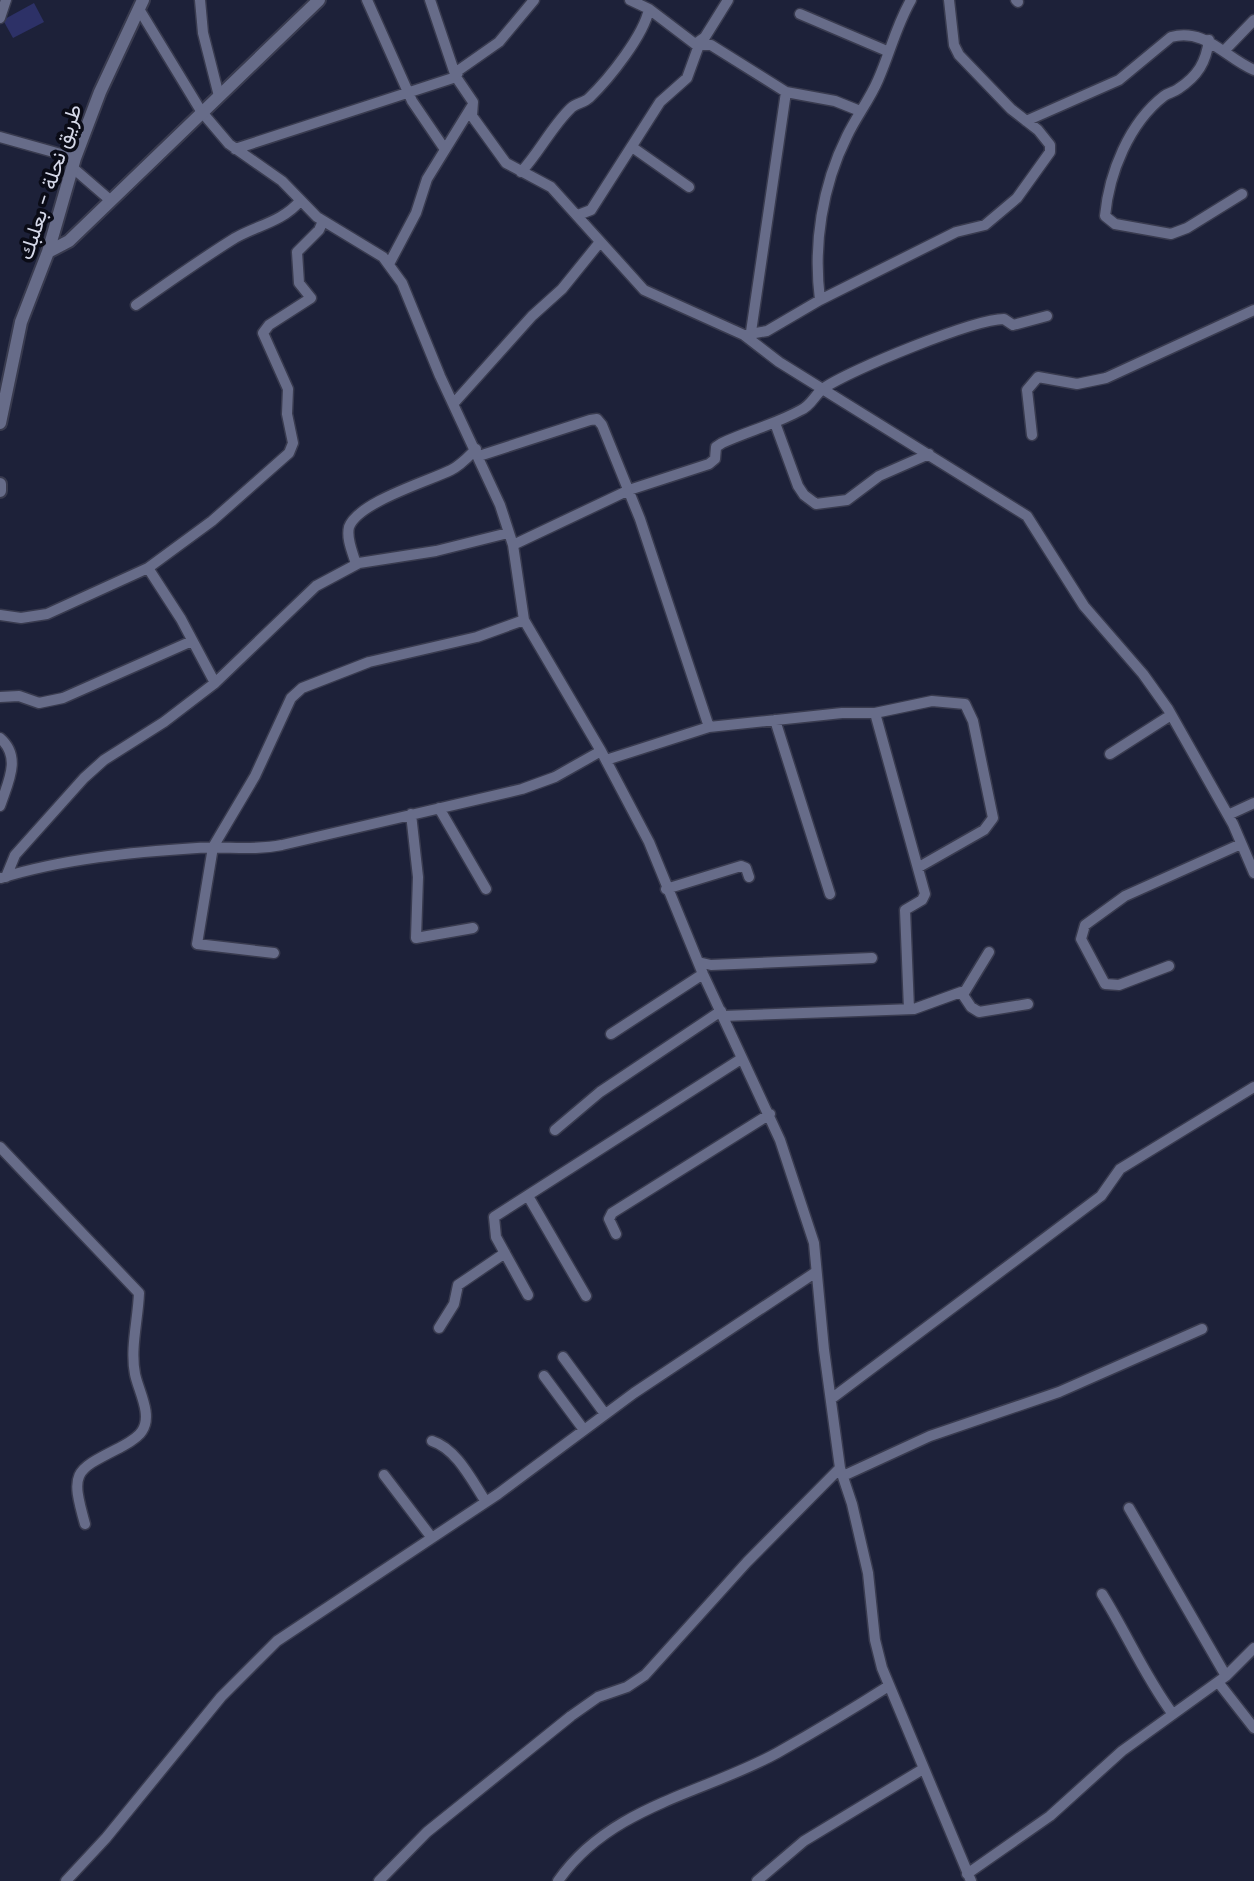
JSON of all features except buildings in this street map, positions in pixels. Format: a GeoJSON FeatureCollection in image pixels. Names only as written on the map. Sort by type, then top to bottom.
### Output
{"type":"FeatureCollection","features":[{"type":"Feature","properties":{"kind":"street"},"geometry":{"type":"LineString","coordinates":[[0,18],[6,0]]}},
{"type":"Feature","properties":{"kind":"street"},"geometry":{"type":"LineString","coordinates":[[200,0],[203,33],[219,96]]}},
{"type":"Feature","properties":{"kind":"street"},"geometry":{"type":"LineString","coordinates":[[367,0],[408,92],[444,148]]}},
{"type":"Feature","properties":{"kind":"street"},"geometry":{"type":"LineString","coordinates":[[430,0],[456,77],[473,102],[472,116],[506,163],[551,187],[644,289],[748,334],[822,389],[1027,516],[1084,606],[1143,674],[1171,715],[1228,815],[1254,873]]}},
{"type":"Feature","properties":{"kind":"street"},"geometry":{"type":"LineString","coordinates":[[235,149],[456,77],[459,70],[499,42],[534,0]]}},
{"type":"Feature","properties":{"kind":"street"},"geometry":{"type":"LineString","coordinates":[[630,0],[649,9],[697,44],[711,45],[786,92],[835,101],[860,111]]}},
{"type":"Feature","properties":{"kind":"street"},"geometry":{"type":"LineString","coordinates":[[578,215],[591,210],[660,102],[687,78],[697,44],[705,37],[728,0]]}},
{"type":"Feature","properties":{"kind":"street"},"geometry":{"type":"LineString","coordinates":[[820,300],[816,269],[824,205],[845,139],[878,82],[897,24],[911,0]]}},
{"type":"Feature","properties":{"kind":"street"},"geometry":{"type":"LineString","coordinates":[[748,334],[767,331],[820,300],[956,232],[985,225],[1017,198],[1051,149],[1046,138],[959,55],[954,45],[949,0]]}},
{"type":"Feature","properties":{"kind":"street"},"geometry":{"type":"LineString","coordinates":[[48,252],[69,241],[313,2]]}},
{"type":"Feature","properties":{"kind":"street"},"geometry":{"type":"LineString","coordinates":[[141,4],[201,111],[235,149],[282,181],[323,220],[365,244],[390,264],[402,284],[477,453],[509,533],[524,620],[604,756],[649,842],[703,974],[741,1059],[770,1114],[814,1243],[841,1472],[868,1573],[875,1640],[887,1687],[969,1877],[1049,1816],[1122,1751],[1222,1679],[1254,1648]]}},
{"type":"Feature","properties":{"kind":"street","name":"طريق نحلة - بعلبك"},"geometry":{"type":"LineString","coordinates":[[0,423],[21,322],[48,252],[74,163],[100,92],[141,4]]}},
{"type":"Feature","properties":{"kind":"street"},"geometry":{"type":"LineString","coordinates":[[521,172],[572,106],[587,100],[601,84],[627,50],[649,9]]}},
{"type":"Feature","properties":{"kind":"street"},"geometry":{"type":"LineString","coordinates":[[800,14],[887,51]]}},
{"type":"Feature","properties":{"kind":"street"},"geometry":{"type":"LineString","coordinates":[[1223,51],[1254,20]]}},
{"type":"Feature","properties":{"kind":"street"},"geometry":{"type":"LineString","coordinates":[[1026,121],[1112,83],[1171,37],[1191,34],[1209,40],[1254,70]]}},
{"type":"Feature","properties":{"kind":"street"},"geometry":{"type":"LineString","coordinates":[[1209,40],[1207,60],[1198,72],[1178,89],[1165,95],[1143,118],[1122,149],[1105,216],[1115,224],[1171,234],[1187,228],[1242,194]]}},
{"type":"Feature","properties":{"kind":"street"},"geometry":{"type":"LineString","coordinates":[[748,334],[786,92]]}},
{"type":"Feature","properties":{"kind":"street"},"geometry":{"type":"LineString","coordinates":[[390,264],[444,148],[473,102]]}},
{"type":"Feature","properties":{"kind":"street"},"geometry":{"type":"LineString","coordinates":[[0,137],[74,163],[110,200]]}},
{"type":"Feature","properties":{"kind":"street"},"geometry":{"type":"LineString","coordinates":[[632,147],[689,187]]}},
{"type":"Feature","properties":{"kind":"street"},"geometry":{"type":"LineString","coordinates":[[136,305],[235,239],[261,225],[281,219],[300,201]]}},
{"type":"Feature","properties":{"kind":"street"},"geometry":{"type":"LineString","coordinates":[[0,615],[22,618],[47,614],[148,568],[212,521],[291,449],[287,414],[288,389],[263,333],[269,325],[311,298],[299,283],[297,252],[319,230],[323,220]]}},
{"type":"Feature","properties":{"kind":"street"},"geometry":{"type":"LineString","coordinates":[[454,403],[532,316],[562,289],[600,242]]}},
{"type":"Feature","properties":{"kind":"street"},"geometry":{"type":"LineString","coordinates":[[1032,435],[1027,390],[1038,377],[1077,384],[1106,378],[1254,310]]}},
{"type":"Feature","properties":{"kind":"street"},"geometry":{"type":"LineString","coordinates":[[513,545],[629,490],[709,464],[715,459],[716,447],[722,443],[804,409],[822,389],[936,338],[1001,319],[1013,325],[1047,316]]}},
{"type":"Feature","properties":{"kind":"street"},"geometry":{"type":"LineString","coordinates":[[356,564],[348,529],[356,518],[404,487],[452,469],[477,453],[597,419],[606,430],[629,490],[709,727]]}},
{"type":"Feature","properties":{"kind":"street"},"geometry":{"type":"LineString","coordinates":[[775,423],[798,486],[804,495],[816,504],[847,500],[879,476],[929,454]]}},
{"type":"Feature","properties":{"kind":"street"},"geometry":{"type":"LineString","coordinates":[[3,878],[15,855],[84,778],[104,760],[163,723],[215,683],[293,605],[316,586],[356,564],[436,551],[509,533]]}},
{"type":"Feature","properties":{"kind":"street"},"geometry":{"type":"LineString","coordinates":[[148,568],[215,683]]}},
{"type":"Feature","properties":{"kind":"street"},"geometry":{"type":"LineString","coordinates":[[274,953],[197,944],[213,847],[255,776],[285,706],[302,688],[369,663],[477,637],[524,620]]}},
{"type":"Feature","properties":{"kind":"street"},"geometry":{"type":"LineString","coordinates":[[0,697],[19,696],[39,702],[63,698],[192,641]]}},
{"type":"Feature","properties":{"kind":"street"},"geometry":{"type":"LineString","coordinates":[[3,878],[112,856],[213,847],[265,849],[539,784],[604,756],[709,727],[875,713],[932,701],[957,701],[965,704],[973,721],[992,821],[984,830],[919,867]]}},
{"type":"Feature","properties":{"kind":"street"},"geometry":{"type":"LineString","coordinates":[[875,713],[925,897],[905,909],[909,1009]]}},
{"type":"Feature","properties":{"kind":"street"},"geometry":{"type":"LineString","coordinates":[[1110,754],[1171,715]]}},
{"type":"Feature","properties":{"kind":"street"},"geometry":{"type":"LineString","coordinates":[[775,720],[830,894]]}},
{"type":"Feature","properties":{"kind":"street"},"geometry":{"type":"LineString","coordinates":[[0,738],[10,748],[13,760],[0,806]]}},
{"type":"Feature","properties":{"kind":"street"},"geometry":{"type":"LineString","coordinates":[[1228,815],[1254,803]]}},
{"type":"Feature","properties":{"kind":"street"},"geometry":{"type":"LineString","coordinates":[[439,808],[486,889]]}},
{"type":"Feature","properties":{"kind":"street"},"geometry":{"type":"LineString","coordinates":[[411,814],[418,877],[416,938],[473,928]]}},
{"type":"Feature","properties":{"kind":"street"},"geometry":{"type":"LineString","coordinates":[[1169,966],[1119,985],[1105,984],[1082,939],[1085,925],[1125,896],[1241,844]]}},
{"type":"Feature","properties":{"kind":"street"},"geometry":{"type":"LineString","coordinates":[[666,889],[740,866],[746,868],[749,877]]}},
{"type":"Feature","properties":{"kind":"street"},"geometry":{"type":"LineString","coordinates":[[555,1130],[600,1092],[722,1014],[909,1009],[928,1006],[964,993],[989,952]]}},
{"type":"Feature","properties":{"kind":"street"},"geometry":{"type":"LineString","coordinates":[[698,962],[711,965],[872,958]]}},
{"type":"Feature","properties":{"kind":"street"},"geometry":{"type":"LineString","coordinates":[[611,1034],[703,974]]}},
{"type":"Feature","properties":{"kind":"street"},"geometry":{"type":"LineString","coordinates":[[964,993],[975,1011],[1028,1004]]}},
{"type":"Feature","properties":{"kind":"street"},"geometry":{"type":"LineString","coordinates":[[528,1295],[494,1230],[494,1217],[741,1059]]}},
{"type":"Feature","properties":{"kind":"street"},"geometry":{"type":"LineString","coordinates":[[831,1399],[1101,1196],[1120,1169],[1254,1087]]}},
{"type":"Feature","properties":{"kind":"street"},"geometry":{"type":"LineString","coordinates":[[617,1234],[609,1219],[612,1213],[770,1114]]}},
{"type":"Feature","properties":{"kind":"street"},"geometry":{"type":"LineString","coordinates":[[0,1147],[139,1293],[133,1363],[144,1401],[145,1424],[142,1432],[130,1442],[81,1469],[77,1493],[85,1524]]}},
{"type":"Feature","properties":{"kind":"street"},"geometry":{"type":"LineString","coordinates":[[528,1196],[586,1296]]}},
{"type":"Feature","properties":{"kind":"street"},"geometry":{"type":"LineString","coordinates":[[439,1328],[454,1304],[458,1285],[505,1253]]}},
{"type":"Feature","properties":{"kind":"street"},"geometry":{"type":"LineString","coordinates":[[66,1881],[106,1838],[221,1697],[265,1651],[292,1630],[486,1502],[606,1414],[816,1272]]}},
{"type":"Feature","properties":{"kind":"street"},"geometry":{"type":"LineString","coordinates":[[379,1881],[427,1832],[571,1716],[598,1698],[627,1687],[645,1675],[747,1562],[841,1472],[930,1436],[1059,1392],[1202,1329]]}},
{"type":"Feature","properties":{"kind":"street"},"geometry":{"type":"LineString","coordinates":[[563,1357],[606,1414]]}},
{"type":"Feature","properties":{"kind":"street"},"geometry":{"type":"LineString","coordinates":[[544,1376],[584,1430]]}},
{"type":"Feature","properties":{"kind":"street"},"geometry":{"type":"LineString","coordinates":[[432,1441],[440,1444],[453,1456],[486,1502]]}},
{"type":"Feature","properties":{"kind":"street"},"geometry":{"type":"LineString","coordinates":[[384,1475],[432,1538]]}},
{"type":"Feature","properties":{"kind":"street"},"geometry":{"type":"LineString","coordinates":[[1129,1508],[1222,1679],[1254,1728]]}},
{"type":"Feature","properties":{"kind":"street"},"geometry":{"type":"LineString","coordinates":[[1102,1594],[1131,1642],[1144,1675],[1172,1713]]}},
{"type":"Feature","properties":{"kind":"street"},"geometry":{"type":"LineString","coordinates":[[558,1881],[569,1864],[592,1844],[639,1812],[776,1753],[887,1687]]}},
{"type":"Feature","properties":{"kind":"street"},"geometry":{"type":"LineString","coordinates":[[757,1881],[804,1841],[923,1769]]}},
{"type":"Feature","properties":{"kind":"shaded area"},"geometry":{"type":"Polygon","coordinates":[[[34,3],[44,22],[13,38],[3,20],[34,3]]]}}]}
